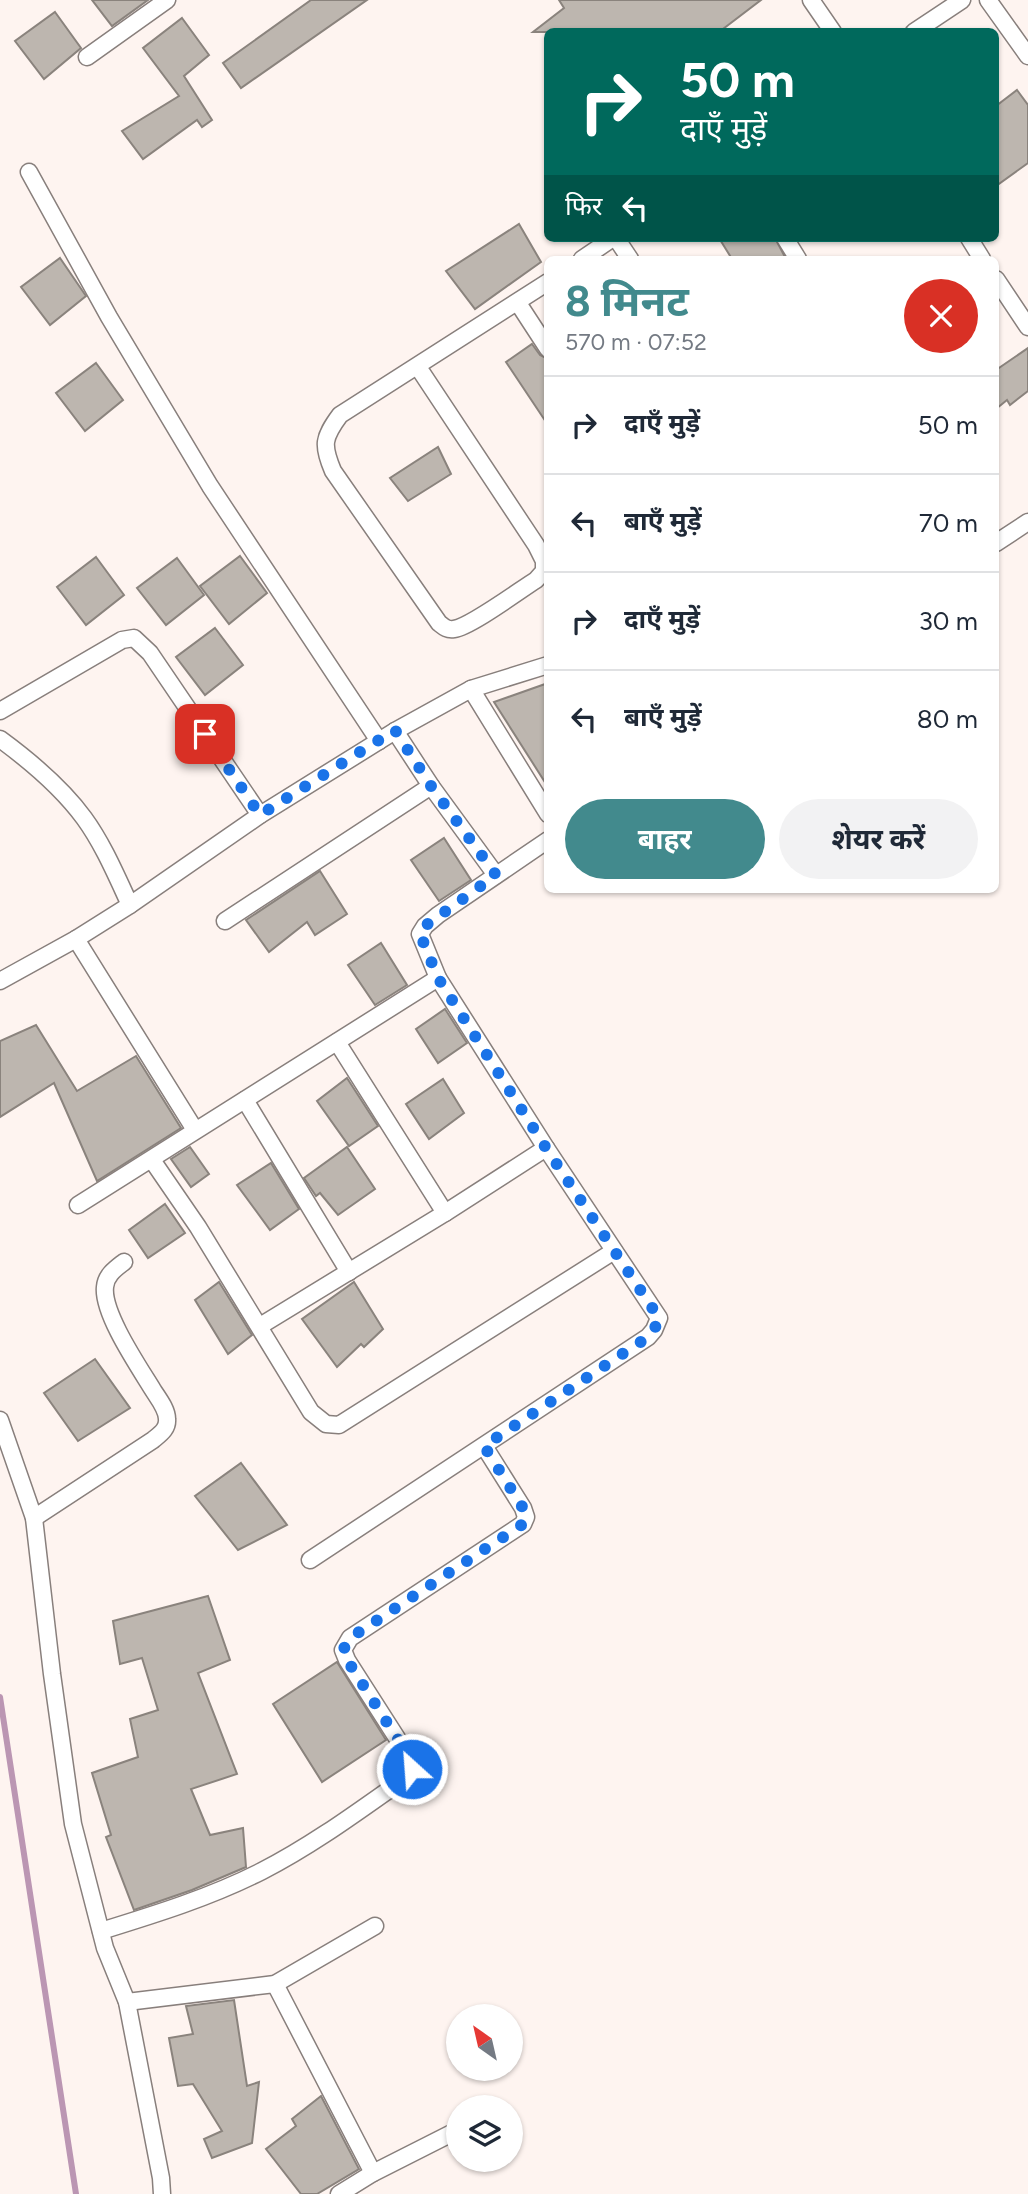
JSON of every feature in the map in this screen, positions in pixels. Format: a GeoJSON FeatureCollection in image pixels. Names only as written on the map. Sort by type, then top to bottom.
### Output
{"type":"FeatureCollection","features":[{"type":"Feature","properties":{"kind":"street"},"geometry":{"type":"LineString","coordinates":[[87,57],[167,0]]}},
{"type":"Feature","properties":{"kind":"street"},"geometry":{"type":"LineString","coordinates":[[811,0],[830,28]]}},
{"type":"Feature","properties":{"kind":"street"},"geometry":{"type":"LineString","coordinates":[[920,28],[962,0]]}},
{"type":"Feature","properties":{"kind":"street"},"geometry":{"type":"LineString","coordinates":[[988,0],[1028,56]]}},
{"type":"Feature","properties":{"kind":"street"},"geometry":{"type":"LineString","coordinates":[[29,172],[103,306],[210,486],[379,741]]}},
{"type":"Feature","properties":{"kind":"street"},"geometry":{"type":"LineString","coordinates":[[587,256],[608,242]]}},
{"type":"Feature","properties":{"kind":"street"},"geometry":{"type":"LineString","coordinates":[[617,242],[628,256]]}},
{"type":"Feature","properties":{"kind":"street"},"geometry":{"type":"LineString","coordinates":[[999,284],[1028,327]]}},
{"type":"Feature","properties":{"kind":"street"},"geometry":{"type":"LineString","coordinates":[[418,367],[544,561],[544,570],[536,580],[456,629],[446,629],[439,623],[333,471],[324,450],[328,431],[340,415],[544,285]]}},
{"type":"Feature","properties":{"kind":"street"},"geometry":{"type":"LineString","coordinates":[[518,303],[544,343]]}},
{"type":"Feature","properties":{"kind":"street"},"geometry":{"type":"LineString","coordinates":[[999,539],[1028,522]]}},
{"type":"Feature","properties":{"kind":"street"},"geometry":{"type":"LineString","coordinates":[[0,711],[122,640],[134,638],[150,653],[260,815]]}},
{"type":"Feature","properties":{"kind":"street"},"geometry":{"type":"LineString","coordinates":[[0,981],[130,905],[260,815],[395,730],[471,689],[544,666]]}},
{"type":"Feature","properties":{"kind":"street"},"geometry":{"type":"LineString","coordinates":[[471,689],[544,808]]}},
{"type":"Feature","properties":{"kind":"street"},"geometry":{"type":"LineString","coordinates":[[395,730],[431,786],[496,875]]}},
{"type":"Feature","properties":{"kind":"street"},"geometry":{"type":"LineString","coordinates":[[0,739],[56,786],[83,817],[103,849],[130,905]]}},
{"type":"Feature","properties":{"kind":"street"},"geometry":{"type":"LineString","coordinates":[[225,921],[431,786]]}},
{"type":"Feature","properties":{"kind":"street"},"geometry":{"type":"LineString","coordinates":[[310,1560],[648,1337],[659,1318],[438,978],[420,934],[425,926],[544,842]]}},
{"type":"Feature","properties":{"kind":"street"},"geometry":{"type":"LineString","coordinates":[[76,939],[195,1130]]}},
{"type":"Feature","properties":{"kind":"street"},"geometry":{"type":"LineString","coordinates":[[78,1206],[438,978]]}},
{"type":"Feature","properties":{"kind":"street"},"geometry":{"type":"LineString","coordinates":[[337,1042],[445,1213]]}},
{"type":"Feature","properties":{"kind":"street"},"geometry":{"type":"LineString","coordinates":[[246,1100],[349,1272]]}},
{"type":"Feature","properties":{"kind":"street"},"geometry":{"type":"LineString","coordinates":[[260,1326],[546,1148]]}},
{"type":"Feature","properties":{"kind":"street"},"geometry":{"type":"LineString","coordinates":[[152,1160],[198,1227],[311,1412],[326,1424],[339,1425],[614,1251]]}},
{"type":"Feature","properties":{"kind":"street"},"geometry":{"type":"LineString","coordinates":[[34,1518],[153,1440],[165,1429],[167,1418],[163,1406],[131,1354],[105,1300],[105,1286],[109,1274],[124,1262]]}},
{"type":"Feature","properties":{"kind":"street"},"geometry":{"type":"LineString","coordinates":[[0,1420],[34,1518],[73,1824],[105,1948],[127,2002],[162,2194]]}},
{"type":"Feature","properties":{"kind":"street"},"geometry":{"type":"LineString","coordinates":[[101,1931],[189,1903],[262,1871],[331,1829],[407,1777],[412,1769],[411,1760],[343,1650],[350,1638],[523,1524],[526,1517],[523,1508],[484,1446]]}},
{"type":"Feature","properties":{"kind":"street"},"geometry":{"type":"LineString","coordinates":[[127,2002],[275,1984],[375,1926]]}},
{"type":"Feature","properties":{"kind":"street"},"geometry":{"type":"LineString","coordinates":[[275,1984],[373,2173]]}},
{"type":"Feature","properties":{"kind":"street"},"geometry":{"type":"LineString","coordinates":[[339,2194],[373,2173],[446,2136]]}},
{"type":"Feature","properties":{"kind":"building"},"geometry":{"type":"Polygon","coordinates":[[[92,0],[148,0],[112,26],[92,0]]]}},
{"type":"Feature","properties":{"kind":"building"},"geometry":{"type":"Polygon","coordinates":[[[311,0],[367,0],[241,88],[223,63],[311,0]]]}},
{"type":"Feature","properties":{"kind":"building"},"geometry":{"type":"Polygon","coordinates":[[[559,0],[761,0],[724,28],[544,28],[544,32],[533,32],[564,8],[559,0]]]}},
{"type":"Feature","properties":{"kind":"building"},"geometry":{"type":"Polygon","coordinates":[[[55,12],[81,48],[44,79],[15,41],[55,12]]]}},
{"type":"Feature","properties":{"kind":"building"},"geometry":{"type":"Polygon","coordinates":[[[182,18],[209,55],[184,76],[212,120],[202,127],[197,120],[143,159],[122,131],[179,96],[143,48],[182,18]]]}},
{"type":"Feature","properties":{"kind":"building"},"geometry":{"type":"Polygon","coordinates":[[[1017,90],[1028,105],[1028,163],[999,184],[999,104],[1017,90]]]}},
{"type":"Feature","properties":{"kind":"building"},"geometry":{"type":"Polygon","coordinates":[[[519,224],[541,262],[475,309],[446,271],[519,224]]]}},
{"type":"Feature","properties":{"kind":"building"},"geometry":{"type":"Polygon","coordinates":[[[721,242],[777,242],[784,256],[730,256],[721,242]]]}},
{"type":"Feature","properties":{"kind":"building"},"geometry":{"type":"Polygon","coordinates":[[[60,258],[86,296],[50,325],[21,287],[60,258]]]}},
{"type":"Feature","properties":{"kind":"building"},"geometry":{"type":"Polygon","coordinates":[[[532,344],[544,357],[544,419],[506,362],[532,344]]]}},
{"type":"Feature","properties":{"kind":"building"},"geometry":{"type":"Polygon","coordinates":[[[1028,348],[1028,391],[1010,405],[1007,400],[999,407],[999,368],[1028,348]]]}},
{"type":"Feature","properties":{"kind":"building"},"geometry":{"type":"Polygon","coordinates":[[[96,363],[123,400],[85,431],[56,393],[96,363]]]}},
{"type":"Feature","properties":{"kind":"building"},"geometry":{"type":"Polygon","coordinates":[[[438,447],[451,474],[408,501],[390,478],[438,447]]]}},
{"type":"Feature","properties":{"kind":"building"},"geometry":{"type":"Polygon","coordinates":[[[240,556],[267,593],[229,624],[200,586],[240,556]]]}},
{"type":"Feature","properties":{"kind":"building"},"geometry":{"type":"Polygon","coordinates":[[[96,557],[124,595],[86,625],[57,587],[96,557]]]}},
{"type":"Feature","properties":{"kind":"building"},"geometry":{"type":"Polygon","coordinates":[[[177,558],[204,595],[166,625],[137,588],[177,558]]]}},
{"type":"Feature","properties":{"kind":"building"},"geometry":{"type":"Polygon","coordinates":[[[215,628],[243,665],[205,695],[176,657],[215,628]]]}},
{"type":"Feature","properties":{"kind":"building"},"geometry":{"type":"Polygon","coordinates":[[[544,684],[544,781],[494,702],[544,684]]]}},
{"type":"Feature","properties":{"kind":"building"},"geometry":{"type":"Polygon","coordinates":[[[444,838],[471,880],[439,901],[411,860],[444,838]]]}},
{"type":"Feature","properties":{"kind":"building"},"geometry":{"type":"Polygon","coordinates":[[[320,871],[347,914],[315,935],[307,922],[269,952],[246,920],[320,871]]]}},
{"type":"Feature","properties":{"kind":"building"},"geometry":{"type":"Polygon","coordinates":[[[381,943],[407,985],[375,1005],[348,965],[381,943]]]}},
{"type":"Feature","properties":{"kind":"building"},"geometry":{"type":"Polygon","coordinates":[[[445,1009],[467,1043],[438,1063],[416,1029],[445,1009]]]}},
{"type":"Feature","properties":{"kind":"building"},"geometry":{"type":"Polygon","coordinates":[[[36,1025],[77,1091],[136,1056],[181,1128],[97,1181],[54,1083],[0,1117],[0,1041],[36,1025]]]}},
{"type":"Feature","properties":{"kind":"building"},"geometry":{"type":"Polygon","coordinates":[[[347,1078],[378,1126],[349,1146],[317,1101],[347,1078]]]}},
{"type":"Feature","properties":{"kind":"building"},"geometry":{"type":"Polygon","coordinates":[[[443,1079],[464,1113],[429,1139],[406,1104],[443,1079]]]}},
{"type":"Feature","properties":{"kind":"building"},"geometry":{"type":"Polygon","coordinates":[[[190,1147],[209,1174],[191,1187],[171,1159],[190,1147]]]}},
{"type":"Feature","properties":{"kind":"building"},"geometry":{"type":"Polygon","coordinates":[[[347,1147],[375,1189],[338,1215],[320,1193],[316,1196],[304,1178],[347,1147]]]}},
{"type":"Feature","properties":{"kind":"building"},"geometry":{"type":"Polygon","coordinates":[[[271,1163],[299,1209],[270,1230],[237,1185],[271,1163]]]}},
{"type":"Feature","properties":{"kind":"building"},"geometry":{"type":"Polygon","coordinates":[[[165,1204],[185,1233],[148,1258],[129,1230],[165,1204]]]}},
{"type":"Feature","properties":{"kind":"building"},"geometry":{"type":"Polygon","coordinates":[[[219,1282],[252,1335],[228,1354],[195,1300],[219,1282]]]}},
{"type":"Feature","properties":{"kind":"building"},"geometry":{"type":"Polygon","coordinates":[[[354,1282],[383,1329],[364,1347],[361,1344],[337,1367],[302,1319],[354,1282]]]}},
{"type":"Feature","properties":{"kind":"building"},"geometry":{"type":"Polygon","coordinates":[[[95,1359],[130,1408],[78,1441],[44,1393],[95,1359]]]}},
{"type":"Feature","properties":{"kind":"building"},"geometry":{"type":"Polygon","coordinates":[[[241,1463],[287,1525],[238,1550],[195,1496],[241,1463]]]}},
{"type":"Feature","properties":{"kind":"building"},"geometry":{"type":"Polygon","coordinates":[[[208,1596],[230,1660],[198,1673],[237,1774],[191,1789],[210,1835],[243,1828],[246,1867],[192,1890],[134,1910],[106,1837],[111,1835],[92,1773],[138,1757],[130,1719],[158,1710],[142,1658],[120,1664],[113,1621],[208,1596]]]}},
{"type":"Feature","properties":{"kind":"building"},"geometry":{"type":"Polygon","coordinates":[[[337,1662],[386,1740],[322,1782],[273,1704],[337,1662]]]}},
{"type":"Feature","properties":{"kind":"building"},"geometry":{"type":"Polygon","coordinates":[[[234,2000],[247,2086],[259,2082],[252,2143],[212,2158],[204,2139],[222,2131],[193,2084],[178,2086],[169,2038],[193,2034],[186,2006],[234,2000]]]}},
{"type":"Feature","properties":{"kind":"building"},"geometry":{"type":"Polygon","coordinates":[[[321,2096],[359,2169],[317,2194],[301,2194],[266,2149],[296,2126],[292,2119],[321,2096]]]}},
{"type":"Feature","properties":{"kind":"waterway"},"geometry":{"type":"LineString","coordinates":[[0,1697],[76,2194]]}},
{"type":"Feature","properties":{"kind":"route"},"geometry":{"type":"LineString","coordinates":[[205,734],[260,815],[395,730],[431,786],[496,875],[438,915],[420,934],[438,978],[659,1318],[648,1337],[484,1446],[523,1508],[526,1517],[523,1524],[350,1638],[345,1644],[343,1650],[347,1660],[411,1760],[412,1769]]}}]}
